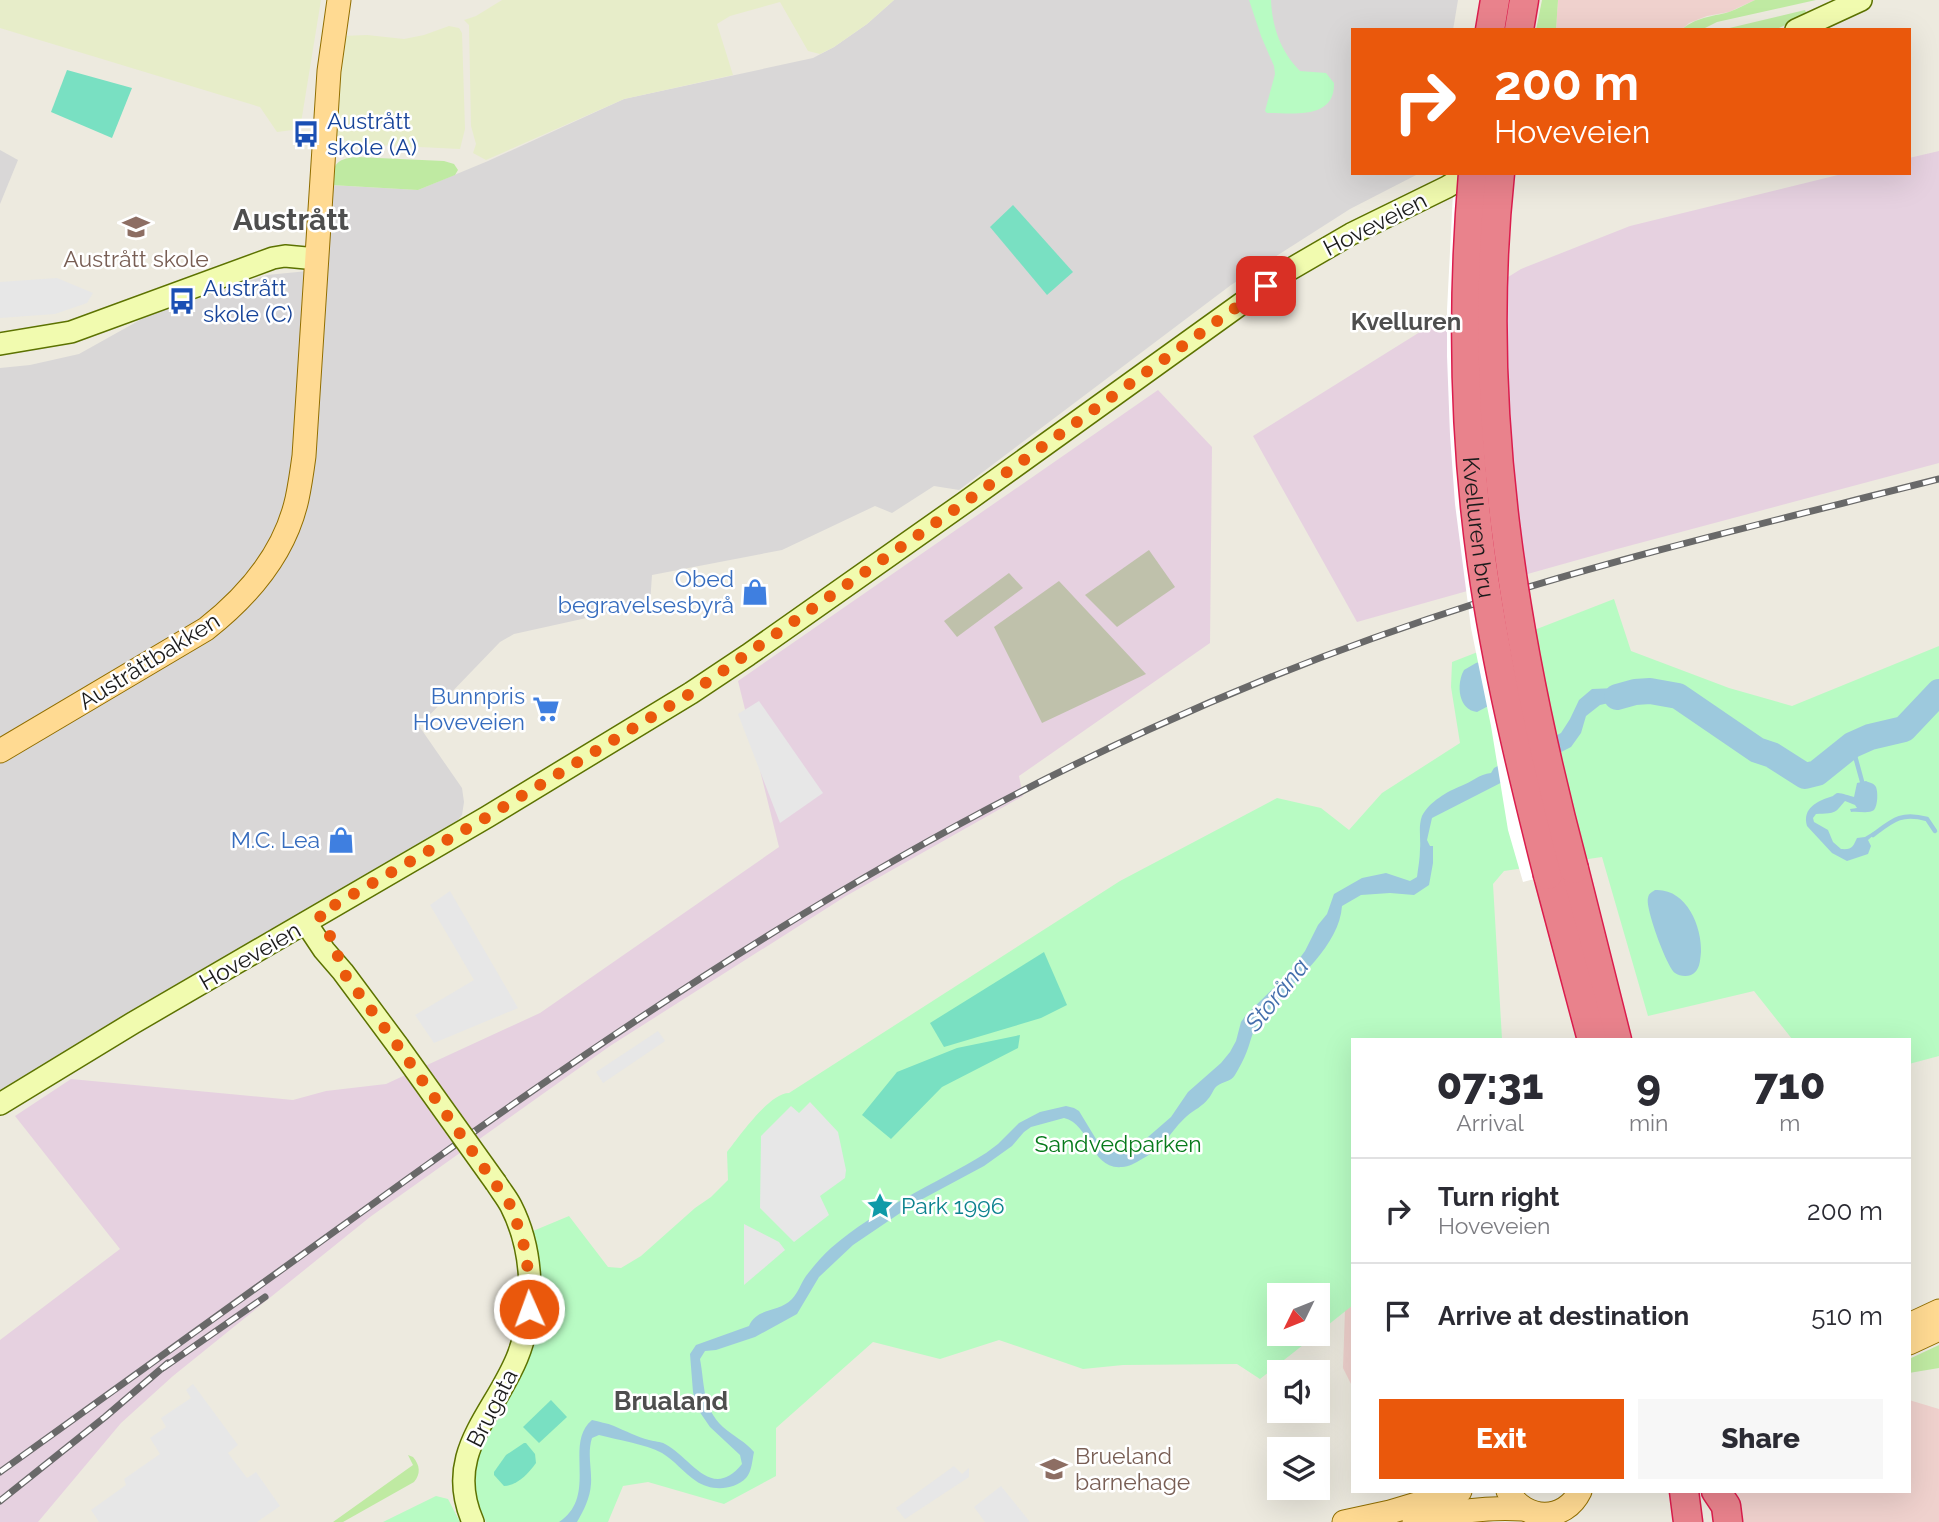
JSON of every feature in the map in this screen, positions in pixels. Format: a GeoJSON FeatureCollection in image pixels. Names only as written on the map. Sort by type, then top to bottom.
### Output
{"type":"FeatureCollection","features":[{"type":"Feature","properties":{"kind":"highway"},"geometry":{"type":"LineString","coordinates":[[1477,28],[1481,0]]}},
{"type":"Feature","properties":{"kind":"highway"},"geometry":{"type":"LineString","coordinates":[[1490,28],[1495,0]]}},
{"type":"Feature","properties":{"kind":"highway"},"geometry":{"type":"LineString","coordinates":[[1519,28],[1524,0]]}},
{"type":"Feature","properties":{"kind":"highway","name":"Kvelluren bru"},"geometry":{"type":"LineString","coordinates":[[1471,175],[1466,355],[1469,430],[1482,565],[1515,744],[1561,872]]}},
{"type":"Feature","properties":{"kind":"highway","name":"Kvelluren bru"},"geometry":{"type":"LineString","coordinates":[[1500,175],[1496,219],[1493,356],[1501,493],[1523,648],[1555,796],[1561,872]]}},
{"type":"Feature","properties":{"kind":"highway"},"geometry":{"type":"LineString","coordinates":[[1561,872],[1572,1038]]}},
{"type":"Feature","properties":{"kind":"highway"},"geometry":{"type":"LineString","coordinates":[[1561,872],[1592,1038]]}},
{"type":"Feature","properties":{"kind":"highway"},"geometry":{"type":"LineString","coordinates":[[1561,872],[1616,1038]]}},
{"type":"Feature","properties":{"kind":"highway"},"geometry":{"type":"LineString","coordinates":[[1675,1522],[1676,1493]]}},
{"type":"Feature","properties":{"kind":"highway"},"geometry":{"type":"LineString","coordinates":[[1677,1493],[1688,1522]]}},
{"type":"Feature","properties":{"kind":"highway"},"geometry":{"type":"LineString","coordinates":[[1710,1493],[1714,1522]]}},
{"type":"Feature","properties":{"kind":"highway"},"geometry":{"type":"LineString","coordinates":[[1717,1493],[1726,1506],[1728,1522]]}},
{"type":"Feature","properties":{"kind":"main road","name":"Austråttbakken"},"geometry":{"type":"LineString","coordinates":[[0,751],[206,629],[237,604],[267,565],[284,537],[297,501],[304,456],[329,71],[339,0]]}},
{"type":"Feature","properties":{"kind":"main road"},"geometry":{"type":"LineString","coordinates":[[1800,28],[1861,0]]}},
{"type":"Feature","properties":{"kind":"main road","name":"Hoveveien"},"geometry":{"type":"LineString","coordinates":[[0,1104],[133,1023],[487,817],[691,693],[964,503],[1284,273],[1351,234],[1468,175]]}},
{"type":"Feature","properties":{"kind":"main road","name":"Hoveveien"},"geometry":{"type":"LineString","coordinates":[[1447,187],[1483,175]]}},
{"type":"Feature","properties":{"kind":"main road"},"geometry":{"type":"LineString","coordinates":[[0,344],[71,332],[273,258],[317,258]]}},
{"type":"Feature","properties":{"kind":"main road","name":"Brugata"},"geometry":{"type":"LineString","coordinates":[[313,919],[324,950],[398,1046],[511,1206],[522,1238],[527,1259],[529,1309],[525,1334],[516,1360],[473,1437],[462,1476],[467,1510],[473,1522]]}},
{"type":"Feature","properties":{"kind":"main road"},"geometry":{"type":"LineString","coordinates":[[1911,1324],[1939,1311]]}},
{"type":"Feature","properties":{"kind":"main road"},"geometry":{"type":"LineString","coordinates":[[1911,1342],[1939,1329]]}},
{"type":"Feature","properties":{"kind":"main road"},"geometry":{"type":"LineString","coordinates":[[1344,1522],[1390,1512],[1453,1493]]}},
{"type":"Feature","properties":{"kind":"main road"},"geometry":{"type":"LineString","coordinates":[[1414,1522],[1515,1500],[1534,1515],[1546,1516],[1569,1507],[1579,1493]]}},
{"type":"Feature","properties":{"kind":"shaded area"},"geometry":{"type":"Polygon","coordinates":[[[0,0],[321,0],[300,129],[277,132],[260,107],[0,28],[0,0]]]}},
{"type":"Feature","properties":{"kind":"shaded area"},"geometry":{"type":"Polygon","coordinates":[[[502,0],[894,0],[867,24],[820,54],[808,51],[780,2],[730,16],[717,24],[733,75],[624,99],[486,160],[473,153],[476,144],[471,126],[469,25],[464,20],[502,0]]]}},
{"type":"Feature","properties":{"kind":"shaded area","name":"Austrått"},"geometry":{"type":"Polygon","coordinates":[[[894,0],[1458,0],[1453,28],[1351,28],[1351,175],[1416,175],[1350,209],[1231,285],[959,490],[934,486],[892,513],[875,506],[782,550],[652,575],[650,604],[514,634],[500,642],[419,726],[462,788],[462,815],[454,825],[0,1094],[0,368],[30,365],[79,354],[147,316],[267,275],[328,269],[330,185],[418,190],[624,99],[813,58],[867,24],[894,0]]]}},
{"type":"Feature","properties":{"kind":"shaded area"},"geometry":{"type":"Polygon","coordinates":[[[1558,0],[1755,0],[1729,12],[1689,23],[1683,28],[1556,28],[1558,0]]]}},
{"type":"Feature","properties":{"kind":"shaded area"},"geometry":{"type":"Polygon","coordinates":[[[449,26],[459,28],[462,33],[465,129],[460,149],[357,144],[336,135],[343,36],[367,35],[404,39],[449,26]]]}},
{"type":"Feature","properties":{"kind":"shaded area"},"geometry":{"type":"Polygon","coordinates":[[[0,150],[18,160],[0,204],[0,150]]]}},
{"type":"Feature","properties":{"kind":"shaded area","name":"Kvelluren"},"geometry":{"type":"Polygon","coordinates":[[[1939,151],[1939,463],[1357,622],[1253,436],[1521,269],[1630,226],[1838,175],[1911,175],[1911,158],[1939,151]]]}},
{"type":"Feature","properties":{"kind":"shaded area"},"geometry":{"type":"Polygon","coordinates":[[[57,278],[93,293],[87,303],[55,314],[0,318],[0,282],[57,278]]]}},
{"type":"Feature","properties":{"kind":"shaded area"},"geometry":{"type":"Polygon","coordinates":[[[1158,390],[1212,447],[1210,643],[1019,776],[1023,796],[846,896],[610,1046],[370,1217],[173,1376],[121,1423],[38,1522],[0,1522],[0,1340],[120,1249],[15,1116],[71,1079],[293,1100],[326,1091],[386,1084],[540,1013],[779,847],[738,681],[1158,390]]]}},
{"type":"Feature","properties":{"kind":"shaded area"},"geometry":{"type":"Polygon","coordinates":[[[1149,550],[1175,587],[1117,627],[1085,595],[1149,550]]]}},
{"type":"Feature","properties":{"kind":"shaded area"},"geometry":{"type":"Polygon","coordinates":[[[1009,573],[1023,588],[957,637],[944,621],[1009,573]]]}},
{"type":"Feature","properties":{"kind":"shaded area"},"geometry":{"type":"Polygon","coordinates":[[[1059,581],[1146,674],[1042,723],[994,627],[1059,581]]]}},
{"type":"Feature","properties":{"kind":"shaded area"},"geometry":{"type":"Polygon","coordinates":[[[759,701],[823,793],[780,823],[738,714],[759,701]]]}},
{"type":"Feature","properties":{"kind":"shaded area"},"geometry":{"type":"Polygon","coordinates":[[[450,891],[518,1008],[434,1043],[415,1015],[474,980],[430,905],[450,891]]]}},
{"type":"Feature","properties":{"kind":"shaded area"},"geometry":{"type":"Polygon","coordinates":[[[658,1031],[665,1041],[603,1083],[596,1072],[658,1031]]]}},
{"type":"Feature","properties":{"kind":"shaded area"},"geometry":{"type":"Polygon","coordinates":[[[810,1102],[838,1132],[846,1170],[845,1178],[820,1196],[829,1215],[794,1242],[760,1208],[761,1136],[791,1106],[799,1113],[810,1102]]]}},
{"type":"Feature","properties":{"kind":"shaded area"},"geometry":{"type":"Polygon","coordinates":[[[744,1224],[779,1242],[785,1250],[744,1285],[744,1224]]]}},
{"type":"Feature","properties":{"kind":"shaded area"},"geometry":{"type":"Polygon","coordinates":[[[1351,1306],[1351,1384],[1343,1368],[1345,1310],[1351,1306]]]}},
{"type":"Feature","properties":{"kind":"shaded area"},"geometry":{"type":"Polygon","coordinates":[[[193,1384],[238,1445],[228,1453],[247,1478],[256,1472],[280,1506],[257,1522],[99,1522],[91,1510],[126,1485],[124,1479],[160,1454],[150,1438],[166,1427],[161,1418],[191,1398],[186,1390],[193,1384]]]}},
{"type":"Feature","properties":{"kind":"shaded area"},"geometry":{"type":"Polygon","coordinates":[[[1911,1401],[1939,1409],[1939,1522],[1739,1522],[1734,1493],[1911,1493],[1911,1401]]]}},
{"type":"Feature","properties":{"kind":"shaded area"},"geometry":{"type":"Polygon","coordinates":[[[954,1466],[962,1474],[969,1468],[969,1477],[905,1519],[896,1508],[954,1466]]]}},
{"type":"Feature","properties":{"kind":"shaded area"},"geometry":{"type":"Polygon","coordinates":[[[1001,1486],[1030,1522],[985,1522],[974,1507],[1001,1486]]]}},
{"type":"Feature","properties":{"kind":"green space"},"geometry":{"type":"Polygon","coordinates":[[[1249,0],[1271,0],[1273,20],[1279,38],[1293,64],[1300,71],[1326,73],[1334,83],[1328,103],[1320,109],[1300,113],[1265,111],[1275,74],[1274,66],[1249,0]]]}},
{"type":"Feature","properties":{"kind":"green space"},"geometry":{"type":"Polygon","coordinates":[[[1542,0],[1558,0],[1556,28],[1536,28],[1542,0]]]}},
{"type":"Feature","properties":{"kind":"green space"},"geometry":{"type":"Polygon","coordinates":[[[1755,0],[1816,0],[1717,22],[1705,28],[1684,28],[1698,20],[1729,12],[1755,0]]]}},
{"type":"Feature","properties":{"kind":"green space"},"geometry":{"type":"Polygon","coordinates":[[[1805,10],[1807,15],[1779,28],[1729,28],[1805,10]]]}},
{"type":"Feature","properties":{"kind":"green space"},"geometry":{"type":"Polygon","coordinates":[[[67,70],[132,88],[112,138],[51,112],[67,70]]]}},
{"type":"Feature","properties":{"kind":"green space"},"geometry":{"type":"Polygon","coordinates":[[[356,157],[444,161],[454,164],[458,170],[455,175],[418,190],[331,185],[336,164],[356,157]]]}},
{"type":"Feature","properties":{"kind":"green space"},"geometry":{"type":"Polygon","coordinates":[[[1013,205],[1073,272],[1047,295],[990,227],[1013,205]]]}},
{"type":"Feature","properties":{"kind":"green space","name":"Sandvedparken"},"geometry":{"type":"Polygon","coordinates":[[[1614,599],[1631,651],[1729,688],[1792,706],[1939,646],[1939,1056],[1911,1063],[1911,1038],[1791,1038],[1754,991],[1648,1016],[1602,857],[1504,871],[1493,884],[1502,1038],[1351,1038],[1351,1307],[1330,1323],[1330,1283],[1267,1283],[1267,1346],[1302,1346],[1284,1360],[1267,1360],[1267,1373],[1260,1379],[1237,1364],[1123,1365],[1083,1369],[999,1340],[940,1359],[873,1342],[776,1428],[776,1476],[724,1504],[648,1482],[623,1486],[608,1522],[486,1522],[475,1489],[477,1460],[483,1440],[520,1379],[539,1334],[542,1291],[533,1231],[569,1216],[608,1267],[621,1268],[641,1256],[728,1180],[727,1152],[755,1117],[773,1100],[789,1093],[1120,881],[1277,798],[1321,808],[1349,830],[1382,793],[1460,743],[1451,687],[1452,662],[1614,599]]]}},
{"type":"Feature","properties":{"kind":"green space"},"geometry":{"type":"Polygon","coordinates":[[[1044,952],[1067,1005],[1041,1018],[944,1047],[930,1023],[1044,952]]]}},
{"type":"Feature","properties":{"kind":"green space"},"geometry":{"type":"Polygon","coordinates":[[[1020,1035],[1018,1048],[942,1087],[891,1139],[862,1115],[897,1072],[957,1048],[1020,1035]]]}},
{"type":"Feature","properties":{"kind":"green space"},"geometry":{"type":"Polygon","coordinates":[[[1939,1345],[1939,1368],[1911,1373],[1911,1358],[1939,1345]]]}},
{"type":"Feature","properties":{"kind":"green space"},"geometry":{"type":"Polygon","coordinates":[[[551,1400],[567,1417],[539,1443],[523,1427],[551,1400]]]}},
{"type":"Feature","properties":{"kind":"green space"},"geometry":{"type":"Polygon","coordinates":[[[524,1443],[535,1454],[536,1463],[514,1484],[504,1486],[494,1472],[506,1455],[524,1443]]]}},
{"type":"Feature","properties":{"kind":"green space"},"geometry":{"type":"Polygon","coordinates":[[[408,1455],[413,1457],[418,1466],[419,1473],[414,1482],[343,1522],[333,1522],[413,1465],[408,1455]]]}},
{"type":"Feature","properties":{"kind":"green space"},"geometry":{"type":"Polygon","coordinates":[[[436,1496],[448,1499],[460,1522],[383,1522],[436,1496]]]}},
{"type":"Feature","properties":{"kind":"water"},"geometry":{"type":"Polygon","coordinates":[[[1504,655],[1511,694],[1477,712],[1466,707],[1460,695],[1464,670],[1476,663],[1504,655]]]}},
{"type":"Feature","properties":{"kind":"water"},"geometry":{"type":"Polygon","coordinates":[[[1665,686],[1640,696],[1600,705],[1586,716],[1581,733],[1571,747],[1432,818],[1427,840],[1430,846],[1433,846],[1429,885],[1414,895],[1361,895],[1342,906],[1339,923],[1321,954],[1259,1022],[1233,1077],[1219,1084],[1206,1101],[1187,1116],[1150,1154],[1127,1166],[1111,1166],[1103,1161],[1073,1122],[1064,1118],[1031,1127],[1012,1146],[984,1166],[915,1203],[853,1245],[819,1277],[797,1314],[755,1337],[705,1351],[700,1359],[711,1412],[723,1427],[754,1452],[750,1472],[741,1482],[728,1487],[708,1487],[692,1478],[662,1453],[599,1435],[592,1438],[591,1484],[584,1508],[577,1522],[559,1522],[571,1511],[577,1498],[580,1442],[584,1430],[592,1420],[663,1443],[711,1478],[721,1479],[731,1475],[742,1464],[740,1455],[710,1427],[697,1408],[690,1354],[696,1345],[749,1326],[757,1316],[787,1303],[818,1262],[849,1234],[887,1209],[986,1153],[1019,1123],[1040,1112],[1066,1106],[1074,1108],[1079,1111],[1096,1139],[1117,1152],[1133,1150],[1171,1117],[1188,1092],[1230,1052],[1241,1022],[1288,974],[1305,951],[1318,925],[1327,914],[1334,894],[1362,878],[1386,873],[1410,881],[1417,877],[1421,820],[1434,802],[1561,733],[1579,700],[1592,689],[1665,686]]]}},
{"type":"Feature","properties":{"kind":"water"},"geometry":{"type":"Polygon","coordinates":[[[1866,781],[1877,789],[1874,810],[1851,812],[1850,809],[1857,808],[1845,801],[1834,812],[1816,814],[1813,818],[1814,822],[1828,830],[1833,842],[1841,849],[1850,848],[1857,838],[1875,831],[1868,840],[1871,846],[1868,854],[1847,861],[1832,853],[1807,826],[1807,814],[1816,803],[1837,793],[1854,797],[1857,783],[1866,781]]]}},
{"type":"Feature","properties":{"kind":"water"},"geometry":{"type":"Polygon","coordinates":[[[1655,890],[1675,895],[1690,910],[1695,920],[1701,952],[1698,968],[1691,975],[1675,973],[1662,949],[1648,904],[1649,895],[1655,890]]]}},
{"type":"Feature","properties":{"kind":"pier"},"geometry":{"type":"Polygon","coordinates":[[[1454,175],[1487,175],[1482,429],[1493,563],[1560,872],[1523,882],[1508,830],[1471,628],[1455,504],[1450,435],[1447,310],[1454,175]]]}},
{"type":"Feature","properties":{"kind":"waterway","name":"Storåna"},"geometry":{"type":"LineString","coordinates":[[1617,697],[1650,691],[1678,696],[1757,750],[1772,755],[1805,776],[1817,773],[1852,745],[1870,737],[1904,729],[1939,692]]}},
{"type":"Feature","properties":{"kind":"waterway"},"geometry":{"type":"LineString","coordinates":[[1852,745],[1863,785]]}},
{"type":"Feature","properties":{"kind":"waterway"},"geometry":{"type":"LineString","coordinates":[[1873,835],[1892,822],[1910,816],[1927,819],[1935,831]]}},
{"type":"Feature","properties":{"kind":"railway"},"geometry":{"type":"LineString","coordinates":[[0,1472],[413,1175],[680,992],[863,878],[1053,775],[1231,694],[1354,645],[1438,616],[1651,552],[1939,479]]}},
{"type":"Feature","properties":{"kind":"railway"},"geometry":{"type":"LineString","coordinates":[[163,1368],[265,1297]]}},
{"type":"Feature","properties":{"kind":"railway"},"geometry":{"type":"LineString","coordinates":[[0,1501],[168,1363]]}},
{"type":"Feature","properties":{"kind":"place","name":"Austrått skole (A)"},"geometry":{"type":"Point","coordinates":[306,134]}},
{"type":"Feature","properties":{"kind":"place","name":"Austrått skole"},"geometry":{"type":"Point","coordinates":[136,227]}},
{"type":"Feature","properties":{"kind":"place","name":"Austrått skole (C)"},"geometry":{"type":"Point","coordinates":[182,301]}},
{"type":"Feature","properties":{"kind":"place","name":"Obed begravelsesbyrå"},"geometry":{"type":"Point","coordinates":[755,592]}},
{"type":"Feature","properties":{"kind":"place","name":"Bunnpris Hoveveien"},"geometry":{"type":"Point","coordinates":[546,709]}},
{"type":"Feature","properties":{"kind":"place","name":"M.C. Lea"},"geometry":{"type":"Point","coordinates":[341,840]}},
{"type":"Feature","properties":{"kind":"place","name":"Park 1996"},"geometry":{"type":"Point","coordinates":[880,1206]}},
{"type":"Feature","properties":{"kind":"place","name":"Brueland barnehage"},"geometry":{"type":"Point","coordinates":[1054,1469]}},
{"type":"Feature","properties":{"kind":"district","name":"Austrått"},"geometry":{"type":"Point","coordinates":[291,220]}},
{"type":"Feature","properties":{"kind":"district","name":"Kvelluren"},"geometry":{"type":"Point","coordinates":[1406,322]}},
{"type":"Feature","properties":{"kind":"district","name":"Brualand"},"geometry":{"type":"Point","coordinates":[671,1401]}},
{"type":"Feature","properties":{"kind":"route"},"geometry":{"type":"LineString","coordinates":[[529,1309],[527,1259],[511,1206],[343,972],[334,944],[319,914],[487,817],[691,693],[964,503],[1266,286]]}}]}
